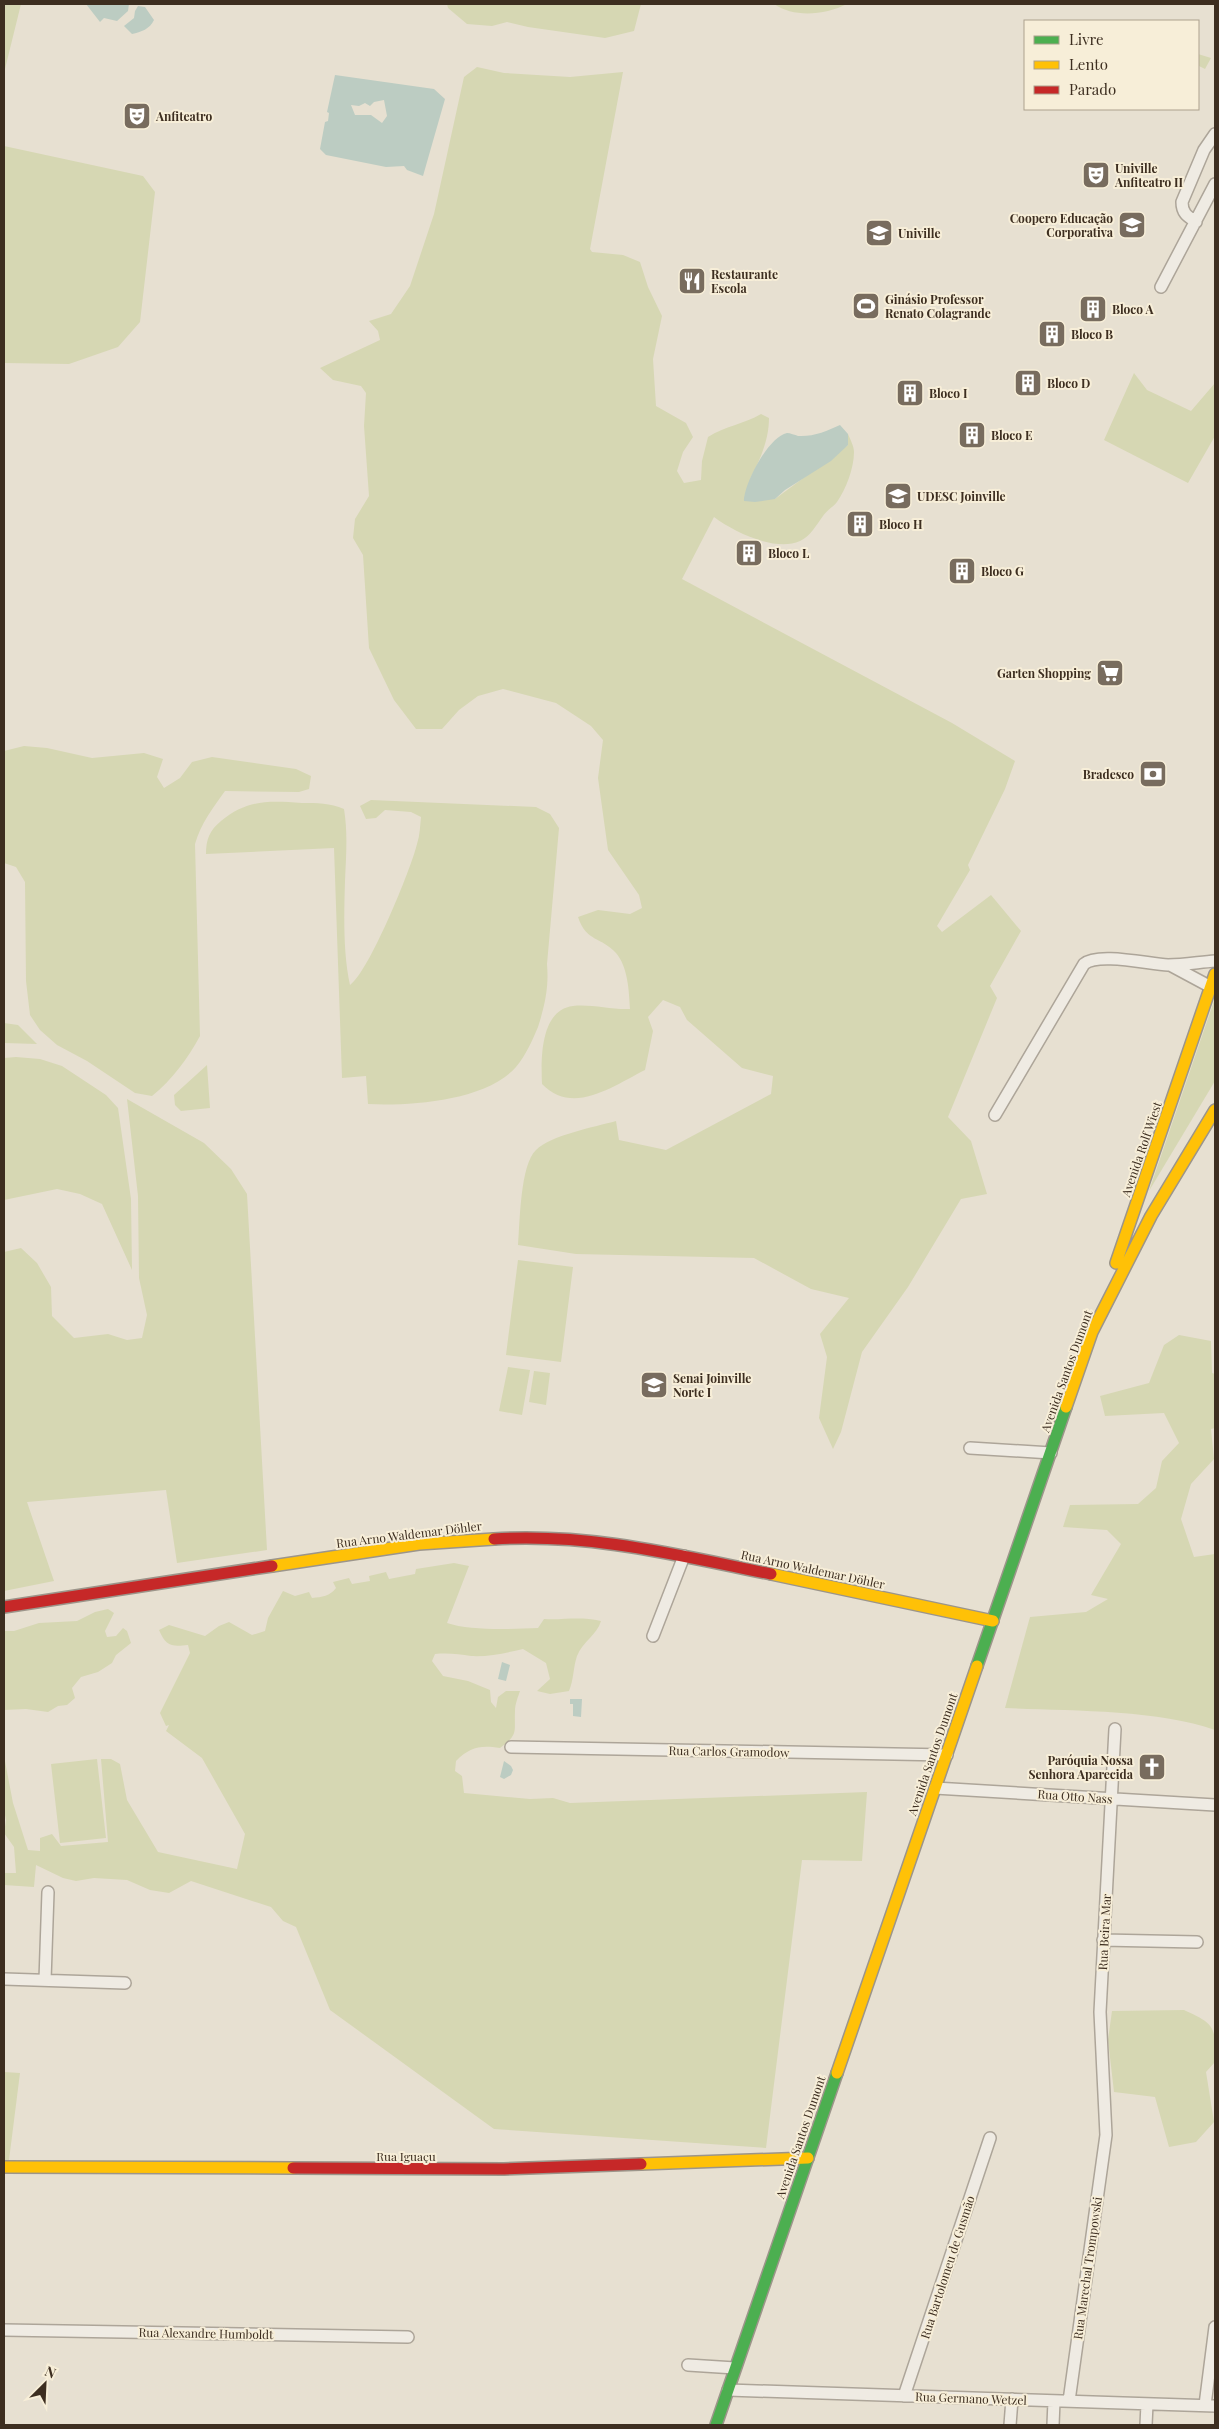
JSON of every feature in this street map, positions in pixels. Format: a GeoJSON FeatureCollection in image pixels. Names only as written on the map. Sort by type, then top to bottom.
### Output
{"type":"FeatureCollection","features":[{"type":"Feature","properties":{"kind":"main road","name":"Avenida Rolf Wiest"},"geometry":{"type":"LineString","coordinates":[[1092,1332],[1213,988],[1215,974]]}},
{"type":"Feature","properties":{"kind":"main road","name":"Avenida Santos Dumont"},"geometry":{"type":"LineString","coordinates":[[716,2425],[1092,1332],[1151,1216],[1215,1110]]}},
{"type":"Feature","properties":{"kind":"main road","name":"Rua Arno Waldemar Döhler"},"geometry":{"type":"LineString","coordinates":[[4,1607],[457,1540],[560,1538],[608,1543],[684,1556],[993,1621]]}},
{"type":"Feature","properties":{"kind":"main road","name":"Rua Iguaçu"},"geometry":{"type":"LineString","coordinates":[[4,2167],[495,2170],[808,2158]]}},
{"type":"Feature","properties":{"kind":"street"},"geometry":{"type":"LineString","coordinates":[[1196,222],[1186,216],[1182,210],[1182,202],[1204,150],[1215,134]]}},
{"type":"Feature","properties":{"kind":"street"},"geometry":{"type":"LineString","coordinates":[[1161,287],[1215,184]]}},
{"type":"Feature","properties":{"kind":"street"},"geometry":{"type":"LineString","coordinates":[[995,1115],[1088,960],[1102,958],[1170,965],[1215,961]]}},
{"type":"Feature","properties":{"kind":"street"},"geometry":{"type":"LineString","coordinates":[[1170,965],[1213,988]]}},
{"type":"Feature","properties":{"kind":"street"},"geometry":{"type":"LineString","coordinates":[[970,1448],[1051,1452]]}},
{"type":"Feature","properties":{"kind":"street"},"geometry":{"type":"LineString","coordinates":[[653,1636],[684,1556]]}},
{"type":"Feature","properties":{"kind":"street","name":"Rua Beira Mar"},"geometry":{"type":"LineString","coordinates":[[1106,2135],[1099,2034],[1115,1728]]}},
{"type":"Feature","properties":{"kind":"street","name":"Rua Carlos Gramodow"},"geometry":{"type":"LineString","coordinates":[[511,1747],[947,1755]]}},
{"type":"Feature","properties":{"kind":"street","name":"Rua Otto Nass"},"geometry":{"type":"LineString","coordinates":[[935,1788],[1215,1805]]}},
{"type":"Feature","properties":{"kind":"street"},"geometry":{"type":"LineString","coordinates":[[45,1980],[48,1892]]}},
{"type":"Feature","properties":{"kind":"street"},"geometry":{"type":"LineString","coordinates":[[1104,1940],[1196,1942]]}},
{"type":"Feature","properties":{"kind":"street"},"geometry":{"type":"LineString","coordinates":[[4,1979],[124,1983]]}},
{"type":"Feature","properties":{"kind":"street","name":"Rua Marechal Trompowski"},"geometry":{"type":"LineString","coordinates":[[1069,2401],[1106,2135]]}},
{"type":"Feature","properties":{"kind":"street","name":"Rua Bartolomeu de Gusmão"},"geometry":{"type":"LineString","coordinates":[[904,2396],[990,2138]]}},
{"type":"Feature","properties":{"kind":"street"},"geometry":{"type":"LineString","coordinates":[[1210,2405],[1215,2327]]}},
{"type":"Feature","properties":{"kind":"street","name":"Rua Alexandre Humboldt"},"geometry":{"type":"LineString","coordinates":[[4,2330],[408,2337]]}},
{"type":"Feature","properties":{"kind":"street"},"geometry":{"type":"LineString","coordinates":[[688,2365],[735,2368]]}},
{"type":"Feature","properties":{"kind":"street","name":"Rua Germano Wetzel"},"geometry":{"type":"LineString","coordinates":[[728,2390],[1210,2405]]}},
{"type":"Feature","properties":{"kind":"street"},"geometry":{"type":"LineString","coordinates":[[1010,2425],[1012,2400]]}},
{"type":"Feature","properties":{"kind":"street"},"geometry":{"type":"LineString","coordinates":[[1053,2425],[1054,2401]]}},
{"type":"Feature","properties":{"kind":"street"},"geometry":{"type":"LineString","coordinates":[[1146,2425],[1147,2404]]}},
{"type":"Feature","properties":{"kind":"green space"},"geometry":{"type":"Polygon","coordinates":[[[4,4],[21,4],[4,73],[4,4]]]}},
{"type":"Feature","properties":{"kind":"green space"},"geometry":{"type":"Polygon","coordinates":[[[447,4],[641,4],[634,31],[605,38],[528,27],[507,22],[492,26],[467,24],[448,8],[447,4]]]}},
{"type":"Feature","properties":{"kind":"green space"},"geometry":{"type":"Polygon","coordinates":[[[774,4],[847,4],[820,13],[800,13],[774,4]]]}},
{"type":"Feature","properties":{"kind":"green space"},"geometry":{"type":"Polygon","coordinates":[[[1199,54],[1211,58],[1205,69],[1199,66],[1199,54]]]}},
{"type":"Feature","properties":{"kind":"green space"},"geometry":{"type":"Polygon","coordinates":[[[477,67],[504,73],[570,77],[623,72],[590,249],[592,252],[623,255],[640,262],[648,287],[662,316],[653,359],[656,406],[686,423],[693,437],[683,452],[677,471],[684,483],[701,480],[702,461],[708,437],[761,414],[769,418],[769,426],[766,442],[750,479],[775,499],[848,445],[848,434],[852,443],[854,452],[853,465],[843,491],[837,502],[807,537],[790,544],[767,542],[732,529],[714,517],[682,579],[952,723],[1015,761],[1005,789],[968,865],[970,870],[937,926],[942,932],[991,895],[1021,931],[990,986],[997,998],[948,1117],[971,1141],[987,1194],[961,1199],[908,1287],[862,1352],[841,1432],[833,1449],[819,1418],[827,1357],[820,1334],[849,1298],[811,1289],[754,1258],[576,1254],[518,1245],[522,1195],[527,1168],[531,1157],[543,1145],[574,1132],[616,1121],[619,1140],[666,1150],[771,1094],[773,1076],[742,1068],[687,1020],[680,1007],[663,1000],[648,1017],[653,1031],[645,1070],[607,1090],[580,1098],[567,1098],[554,1093],[542,1084],[545,1037],[548,1026],[554,1016],[562,1009],[573,1006],[594,1006],[630,1009],[627,979],[620,959],[611,948],[585,931],[578,917],[598,910],[630,914],[642,908],[639,895],[608,850],[598,778],[603,740],[591,726],[556,703],[503,689],[478,696],[459,710],[442,729],[416,729],[394,700],[369,648],[363,555],[353,538],[355,519],[369,496],[364,426],[366,393],[361,386],[333,380],[320,368],[380,340],[378,331],[369,321],[391,314],[410,286],[434,214],[464,77],[477,67]]]}},
{"type":"Feature","properties":{"kind":"green space"},"geometry":{"type":"Polygon","coordinates":[[[4,146],[143,176],[155,192],[140,322],[118,347],[69,364],[4,363],[4,146]]]}},
{"type":"Feature","properties":{"kind":"green space"},"geometry":{"type":"Polygon","coordinates":[[[1134,373],[1147,390],[1191,411],[1215,383],[1215,436],[1188,483],[1104,440],[1134,373]]]}},
{"type":"Feature","properties":{"kind":"green space"},"geometry":{"type":"Polygon","coordinates":[[[24,746],[47,748],[92,758],[144,753],[163,759],[157,777],[164,788],[180,778],[192,762],[212,757],[296,769],[311,776],[309,789],[299,792],[225,791],[201,829],[195,844],[200,1036],[179,1068],[152,1096],[135,1093],[87,1061],[57,1045],[40,1030],[30,1015],[26,981],[25,882],[16,867],[4,863],[4,751],[24,746]]]}},
{"type":"Feature","properties":{"kind":"green space"},"geometry":{"type":"Polygon","coordinates":[[[371,800],[536,807],[550,814],[559,828],[547,964],[547,988],[538,1027],[529,1048],[516,1067],[503,1078],[467,1094],[426,1102],[368,1104],[366,1076],[342,1078],[334,848],[206,854],[209,835],[214,828],[231,814],[250,805],[269,802],[313,803],[329,804],[344,809],[346,845],[344,934],[350,985],[368,961],[388,919],[413,857],[420,830],[421,817],[411,812],[385,810],[376,818],[366,819],[360,806],[371,800]]]}},
{"type":"Feature","properties":{"kind":"green space"},"geometry":{"type":"Polygon","coordinates":[[[1215,998],[1215,1081],[1149,1191],[1215,998]]]}},
{"type":"Feature","properties":{"kind":"green space"},"geometry":{"type":"Polygon","coordinates":[[[4,1023],[18,1025],[37,1044],[4,1043],[4,1023]]]}},
{"type":"Feature","properties":{"kind":"green space"},"geometry":{"type":"Polygon","coordinates":[[[4,1058],[40,1059],[62,1066],[106,1095],[118,1108],[131,1199],[132,1270],[102,1204],[80,1194],[57,1189],[4,1200],[4,1058]]]}},
{"type":"Feature","properties":{"kind":"green space"},"geometry":{"type":"Polygon","coordinates":[[[207,1065],[210,1108],[181,1111],[175,1105],[174,1095],[207,1065]]]}},
{"type":"Feature","properties":{"kind":"green space"},"geometry":{"type":"Polygon","coordinates":[[[127,1099],[204,1143],[231,1169],[247,1194],[267,1550],[177,1563],[166,1490],[27,1502],[54,1581],[4,1591],[4,1252],[21,1248],[37,1263],[51,1287],[52,1316],[74,1338],[108,1334],[127,1340],[142,1338],[147,1315],[139,1278],[138,1196],[127,1099]]]}},
{"type":"Feature","properties":{"kind":"green space"},"geometry":{"type":"Polygon","coordinates":[[[518,1260],[573,1267],[561,1362],[506,1355],[518,1260]]]}},
{"type":"Feature","properties":{"kind":"green space"},"geometry":{"type":"Polygon","coordinates":[[[1179,1335],[1211,1341],[1212,1373],[1215,1374],[1215,1428],[1211,1429],[1214,1459],[1191,1484],[1181,1519],[1194,1557],[1215,1554],[1215,1730],[1166,1718],[1112,1712],[1005,1708],[1030,1617],[1086,1612],[1108,1599],[1091,1595],[1121,1544],[1107,1530],[1063,1527],[1070,1505],[1138,1504],[1156,1488],[1162,1461],[1179,1443],[1164,1413],[1105,1416],[1100,1396],[1149,1383],[1164,1345],[1179,1335]]]}},
{"type":"Feature","properties":{"kind":"green space"},"geometry":{"type":"Polygon","coordinates":[[[508,1367],[530,1370],[522,1415],[499,1411],[508,1367]]]}},
{"type":"Feature","properties":{"kind":"green space"},"geometry":{"type":"Polygon","coordinates":[[[534,1371],[550,1373],[546,1405],[529,1402],[534,1371]]]}},
{"type":"Feature","properties":{"kind":"green space"},"geometry":{"type":"Polygon","coordinates":[[[454,1563],[469,1566],[447,1623],[456,1626],[504,1629],[538,1628],[544,1619],[579,1618],[601,1621],[577,1656],[569,1691],[550,1694],[537,1691],[550,1679],[546,1663],[523,1649],[484,1656],[435,1654],[432,1661],[443,1676],[468,1681],[490,1690],[491,1702],[496,1708],[498,1697],[506,1691],[520,1691],[515,1708],[513,1736],[500,1748],[476,1748],[456,1761],[455,1771],[462,1776],[464,1793],[530,1799],[553,1798],[570,1803],[867,1792],[862,1861],[802,1860],[766,2148],[494,2129],[330,2010],[296,1927],[283,1921],[271,1907],[191,1881],[169,1893],[150,1890],[127,1880],[94,1878],[76,1881],[63,1878],[36,1865],[34,1887],[4,1885],[4,1873],[16,1873],[14,1847],[4,1833],[6,1820],[4,1810],[4,1756],[13,1803],[28,1850],[40,1851],[40,1838],[52,1834],[61,1846],[108,1842],[101,1759],[111,1759],[120,1764],[127,1800],[158,1852],[237,1869],[245,1834],[202,1758],[166,1731],[169,1725],[166,1726],[160,1713],[190,1653],[188,1645],[177,1646],[170,1644],[164,1639],[159,1630],[169,1625],[205,1636],[219,1626],[229,1622],[252,1635],[265,1631],[268,1618],[283,1591],[295,1596],[309,1592],[312,1598],[319,1597],[334,1591],[336,1588],[333,1582],[349,1578],[352,1584],[370,1581],[369,1576],[386,1572],[389,1579],[415,1574],[416,1569],[454,1563]]]}},
{"type":"Feature","properties":{"kind":"green space"},"geometry":{"type":"Polygon","coordinates":[[[108,1609],[114,1613],[105,1631],[107,1637],[116,1636],[123,1628],[127,1631],[131,1643],[116,1655],[112,1663],[98,1672],[81,1677],[72,1688],[75,1698],[67,1705],[58,1706],[48,1712],[26,1709],[4,1710],[4,1631],[14,1631],[39,1623],[77,1621],[95,1612],[108,1609]]]}},
{"type":"Feature","properties":{"kind":"green space"},"geometry":{"type":"Polygon","coordinates":[[[97,1759],[106,1838],[60,1843],[51,1764],[97,1759]]]}},
{"type":"Feature","properties":{"kind":"green space"},"geometry":{"type":"Polygon","coordinates":[[[1184,2010],[1208,2024],[1214,2034],[1215,2062],[1206,2072],[1214,2122],[1196,2142],[1169,2147],[1155,2097],[1114,2092],[1108,2040],[1112,2011],[1184,2010]]]}},
{"type":"Feature","properties":{"kind":"green space"},"geometry":{"type":"Polygon","coordinates":[[[4,2072],[20,2073],[9,2160],[4,2160],[4,2072]]]}},
{"type":"Feature","properties":{"kind":"shaded area"},"geometry":{"type":"Polygon","coordinates":[[[86,4],[129,4],[128,11],[117,21],[104,18],[100,22],[86,4]]]}},
{"type":"Feature","properties":{"kind":"shaded area"},"geometry":{"type":"Polygon","coordinates":[[[138,6],[145,7],[154,20],[148,28],[132,34],[124,26],[134,18],[138,6]]]}},
{"type":"Feature","properties":{"kind":"shaded area"},"geometry":{"type":"Polygon","coordinates":[[[335,75],[434,89],[445,99],[423,176],[407,170],[404,166],[386,167],[326,155],[320,149],[325,122],[328,121],[329,113],[327,112],[335,75]],[[384,100],[374,102],[370,106],[365,103],[359,106],[351,105],[355,115],[371,115],[382,123],[387,116],[384,100]]]}},
{"type":"Feature","properties":{"kind":"shaded area"},"geometry":{"type":"Polygon","coordinates":[[[840,425],[848,434],[848,445],[831,461],[785,490],[775,499],[755,502],[744,501],[748,484],[758,462],[772,443],[780,436],[787,433],[798,436],[814,435],[840,425]]]}},
{"type":"Feature","properties":{"kind":"shaded area"},"geometry":{"type":"Polygon","coordinates":[[[502,1662],[510,1665],[506,1681],[498,1679],[502,1662]]]}},
{"type":"Feature","properties":{"kind":"shaded area"},"geometry":{"type":"Polygon","coordinates":[[[570,1699],[582,1699],[581,1717],[573,1716],[573,1704],[570,1704],[570,1699]]]}},
{"type":"Feature","properties":{"kind":"shaded area"},"geometry":{"type":"Polygon","coordinates":[[[504,1761],[513,1770],[511,1775],[504,1779],[500,1777],[504,1761]]]}},
{"type":"Feature","properties":{"kind":"traffic: fast"},"geometry":{"type":"LineString","coordinates":[[977,1666],[1066,1407]]}},
{"type":"Feature","properties":{"kind":"traffic: fast"},"geometry":{"type":"LineString","coordinates":[[716,2425],[837,2073]]}},
{"type":"Feature","properties":{"kind":"traffic: slow"},"geometry":{"type":"LineString","coordinates":[[1116,1263],[1215,974]]}},
{"type":"Feature","properties":{"kind":"traffic: slow"},"geometry":{"type":"LineString","coordinates":[[1066,1407],[1092,1332],[1151,1216],[1215,1110]]}},
{"type":"Feature","properties":{"kind":"traffic: slow"},"geometry":{"type":"LineString","coordinates":[[272,1566],[419,1544],[494,1539]]}},
{"type":"Feature","properties":{"kind":"traffic: slow"},"geometry":{"type":"LineString","coordinates":[[771,1574],[993,1621]]}},
{"type":"Feature","properties":{"kind":"traffic: slow"},"geometry":{"type":"LineString","coordinates":[[837,2073],[977,1666]]}},
{"type":"Feature","properties":{"kind":"traffic: slow"},"geometry":{"type":"LineString","coordinates":[[641,2164],[808,2158]]}},
{"type":"Feature","properties":{"kind":"traffic: slow"},"geometry":{"type":"LineString","coordinates":[[4,2167],[293,2168]]}},
{"type":"Feature","properties":{"kind":"traffic: jam"},"geometry":{"type":"LineString","coordinates":[[494,1539],[530,1538],[599,1542],[668,1553],[771,1574]]}},
{"type":"Feature","properties":{"kind":"traffic: jam"},"geometry":{"type":"LineString","coordinates":[[4,1607],[272,1566]]}},
{"type":"Feature","properties":{"kind":"traffic: jam"},"geometry":{"type":"LineString","coordinates":[[293,2168],[504,2169],[641,2164]]}},
{"type":"Feature","properties":{"kind":"place","name":"Anfiteatro"},"geometry":{"type":"Point","coordinates":[137,116]}},
{"type":"Feature","properties":{"kind":"place","name":"Univille Anfiteatro II"},"geometry":{"type":"Point","coordinates":[1096,175]}},
{"type":"Feature","properties":{"kind":"place","name":"Coopero Educação Corporativa"},"geometry":{"type":"Point","coordinates":[1132,225]}},
{"type":"Feature","properties":{"kind":"place","name":"Univille"},"geometry":{"type":"Point","coordinates":[879,233]}},
{"type":"Feature","properties":{"kind":"place","name":"Restaurante Escola"},"geometry":{"type":"Point","coordinates":[692,281]}},
{"type":"Feature","properties":{"kind":"place","name":"Ginásio Professor Renato Colagrande"},"geometry":{"type":"Point","coordinates":[866,306]}},
{"type":"Feature","properties":{"kind":"place","name":"Bloco A"},"geometry":{"type":"Point","coordinates":[1093,309]}},
{"type":"Feature","properties":{"kind":"place","name":"Bloco B"},"geometry":{"type":"Point","coordinates":[1052,334]}},
{"type":"Feature","properties":{"kind":"place","name":"Bloco D"},"geometry":{"type":"Point","coordinates":[1028,383]}},
{"type":"Feature","properties":{"kind":"place","name":"Bloco I"},"geometry":{"type":"Point","coordinates":[910,393]}},
{"type":"Feature","properties":{"kind":"place","name":"Bloco E"},"geometry":{"type":"Point","coordinates":[972,435]}},
{"type":"Feature","properties":{"kind":"place","name":"UDESC Joinville"},"geometry":{"type":"Point","coordinates":[898,496]}},
{"type":"Feature","properties":{"kind":"place","name":"Bloco H"},"geometry":{"type":"Point","coordinates":[860,524]}},
{"type":"Feature","properties":{"kind":"place","name":"Bloco L"},"geometry":{"type":"Point","coordinates":[749,553]}},
{"type":"Feature","properties":{"kind":"place","name":"Bloco G"},"geometry":{"type":"Point","coordinates":[962,571]}},
{"type":"Feature","properties":{"kind":"place","name":"Garten Shopping"},"geometry":{"type":"Point","coordinates":[1110,673]}},
{"type":"Feature","properties":{"kind":"place","name":"Bradesco"},"geometry":{"type":"Point","coordinates":[1153,774]}},
{"type":"Feature","properties":{"kind":"place","name":"Senai Joinville Norte I"},"geometry":{"type":"Point","coordinates":[654,1385]}},
{"type":"Feature","properties":{"kind":"place","name":"Paróquia Nossa Senhora Aparecida"},"geometry":{"type":"Point","coordinates":[1152,1767]}}]}
